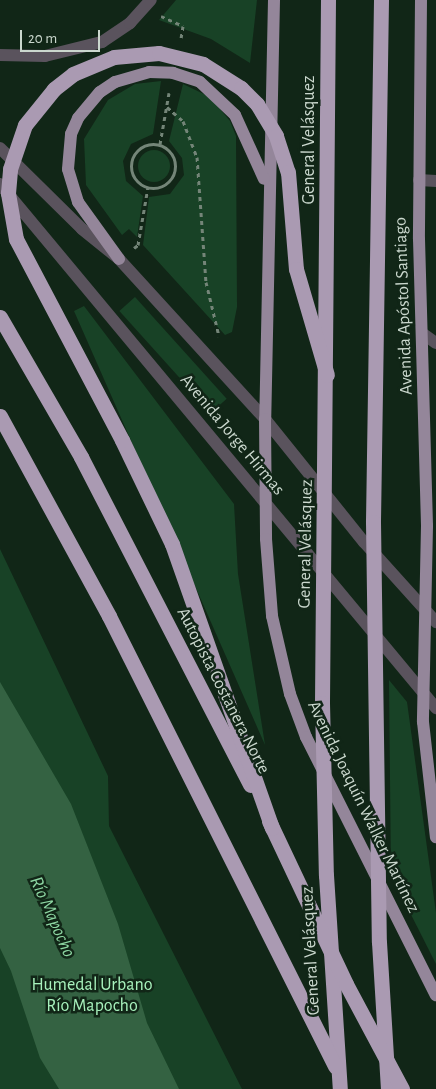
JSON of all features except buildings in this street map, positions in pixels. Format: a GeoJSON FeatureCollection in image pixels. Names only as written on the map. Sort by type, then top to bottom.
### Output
{"type":"FeatureCollection","features":[{"type":"Feature","properties":{"kind":"highway","name":"General Velásquez"},"geometry":{"type":"LineString","coordinates":[[328,0],[327,375],[322,703],[328,913],[340,1089]]}},
{"type":"Feature","properties":{"kind":"highway"},"geometry":{"type":"LineString","coordinates":[[382,0],[373,376],[379,932],[388,1089]]}},
{"type":"Feature","properties":{"kind":"highway"},"geometry":{"type":"LineString","coordinates":[[272,828],[196,605],[172,544],[122,440],[26,260],[10,216],[8,185],[15,147],[38,106],[73,74],[114,57],[159,53],[203,64],[241,88],[257,104],[283,152],[288,172],[296,269],[327,375]]}},
{"type":"Feature","properties":{"kind":"highway","name":"Autopista Costanera Norte"},"geometry":{"type":"LineString","coordinates":[[0,317],[81,457],[272,828],[346,984],[402,1089]]}},
{"type":"Feature","properties":{"kind":"highway"},"geometry":{"type":"LineString","coordinates":[[0,416],[109,616],[346,1089]]}},
{"type":"Feature","properties":{"kind":"main road"},"geometry":{"type":"LineString","coordinates":[[265,419],[268,189],[274,0]]}},
{"type":"Feature","properties":{"kind":"main road","name":"Avenida Apóstol Santiago"},"geometry":{"type":"LineString","coordinates":[[421,0],[419,180],[426,612]]}},
{"type":"Feature","properties":{"kind":"main road"},"geometry":{"type":"LineString","coordinates":[[119,259],[78,202],[68,169],[71,134],[78,118],[100,92],[115,82],[149,72],[173,73],[215,93],[244,129],[268,189]]}},
{"type":"Feature","properties":{"kind":"main road","name":"Avenida Joaquín Walker Martínez"},"geometry":{"type":"LineString","coordinates":[[265,419],[265,502],[272,616],[290,694],[306,737],[436,995]]}},
{"type":"Feature","properties":{"kind":"main road"},"geometry":{"type":"LineString","coordinates":[[426,612],[423,695],[424,747],[436,837]]}},
{"type":"Feature","properties":{"kind":"street"},"geometry":{"type":"LineString","coordinates":[[0,55],[45,56],[102,42],[130,23],[151,0]]}},
{"type":"Feature","properties":{"kind":"street","name":"Avenida Jorge Hirmas"},"geometry":{"type":"LineString","coordinates":[[0,148],[82,229],[119,259],[265,419],[364,542],[436,622]]}},
{"type":"Feature","properties":{"kind":"street"},"geometry":{"type":"LineString","coordinates":[[419,180],[436,181]]}},
{"type":"Feature","properties":{"kind":"street","name":"Avenida Jorge Hirmas"},"geometry":{"type":"LineString","coordinates":[[0,184],[423,695],[436,708]]}},
{"type":"Feature","properties":{"kind":"street"},"geometry":{"type":"LineString","coordinates":[[422,333],[436,343]]}},
{"type":"Feature","properties":{"kind":"path"},"geometry":{"type":"LineString","coordinates":[[167,107],[182,121],[197,157],[206,282],[222,340]]}},
{"type":"Feature","properties":{"kind":"path"},"geometry":{"type":"LineString","coordinates":[[147,144],[163,145],[174,156],[176,171],[167,183],[148,187],[133,177],[131,161],[147,144]]}},
{"type":"Feature","properties":{"kind":"path"},"geometry":{"type":"LineString","coordinates":[[119,259],[138,245],[148,187]]}},
{"type":"Feature","properties":{"kind":"green space"},"geometry":{"type":"Polygon","coordinates":[[[176,0],[257,0],[250,63],[211,39],[159,20],[176,0]]]}},
{"type":"Feature","properties":{"kind":"green space"},"geometry":{"type":"Polygon","coordinates":[[[161,81],[153,134],[131,144],[123,161],[126,181],[143,196],[137,237],[129,229],[122,235],[86,185],[84,139],[108,100],[135,84],[161,81]]]}},
{"type":"Feature","properties":{"kind":"green space"},"geometry":{"type":"Polygon","coordinates":[[[183,84],[210,97],[230,121],[236,136],[237,307],[232,332],[225,335],[143,245],[149,197],[170,194],[184,175],[182,158],[169,141],[183,84]]]}},
{"type":"Feature","properties":{"kind":"green space"},"geometry":{"type":"Polygon","coordinates":[[[154,150],[160,151],[165,155],[169,160],[169,172],[165,177],[160,181],[154,182],[148,181],[143,177],[139,172],[138,166],[139,160],[143,155],[148,151],[154,150]]]}},
{"type":"Feature","properties":{"kind":"green space"},"geometry":{"type":"Polygon","coordinates":[[[135,297],[227,399],[211,413],[119,311],[135,297]]]}},
{"type":"Feature","properties":{"kind":"green space"},"geometry":{"type":"Polygon","coordinates":[[[84,306],[234,504],[238,574],[265,745],[74,311],[84,306]]]}},
{"type":"Feature","properties":{"kind":"green space","name":"Humedal Urbano Río Mapocho"},"geometry":{"type":"Polygon","coordinates":[[[0,549],[108,776],[109,826],[242,1089],[0,1089],[0,549]]]}},
{"type":"Feature","properties":{"kind":"green space"},"geometry":{"type":"Polygon","coordinates":[[[389,680],[407,702],[436,913],[436,964],[391,875],[389,680]]]}},
{"type":"Feature","properties":{"kind":"water","name":"Río Mapocho"},"geometry":{"type":"Polygon","coordinates":[[[0,682],[71,804],[118,924],[147,1023],[179,1089],[59,1089],[40,1058],[11,971],[0,948],[0,682]]]}}]}
